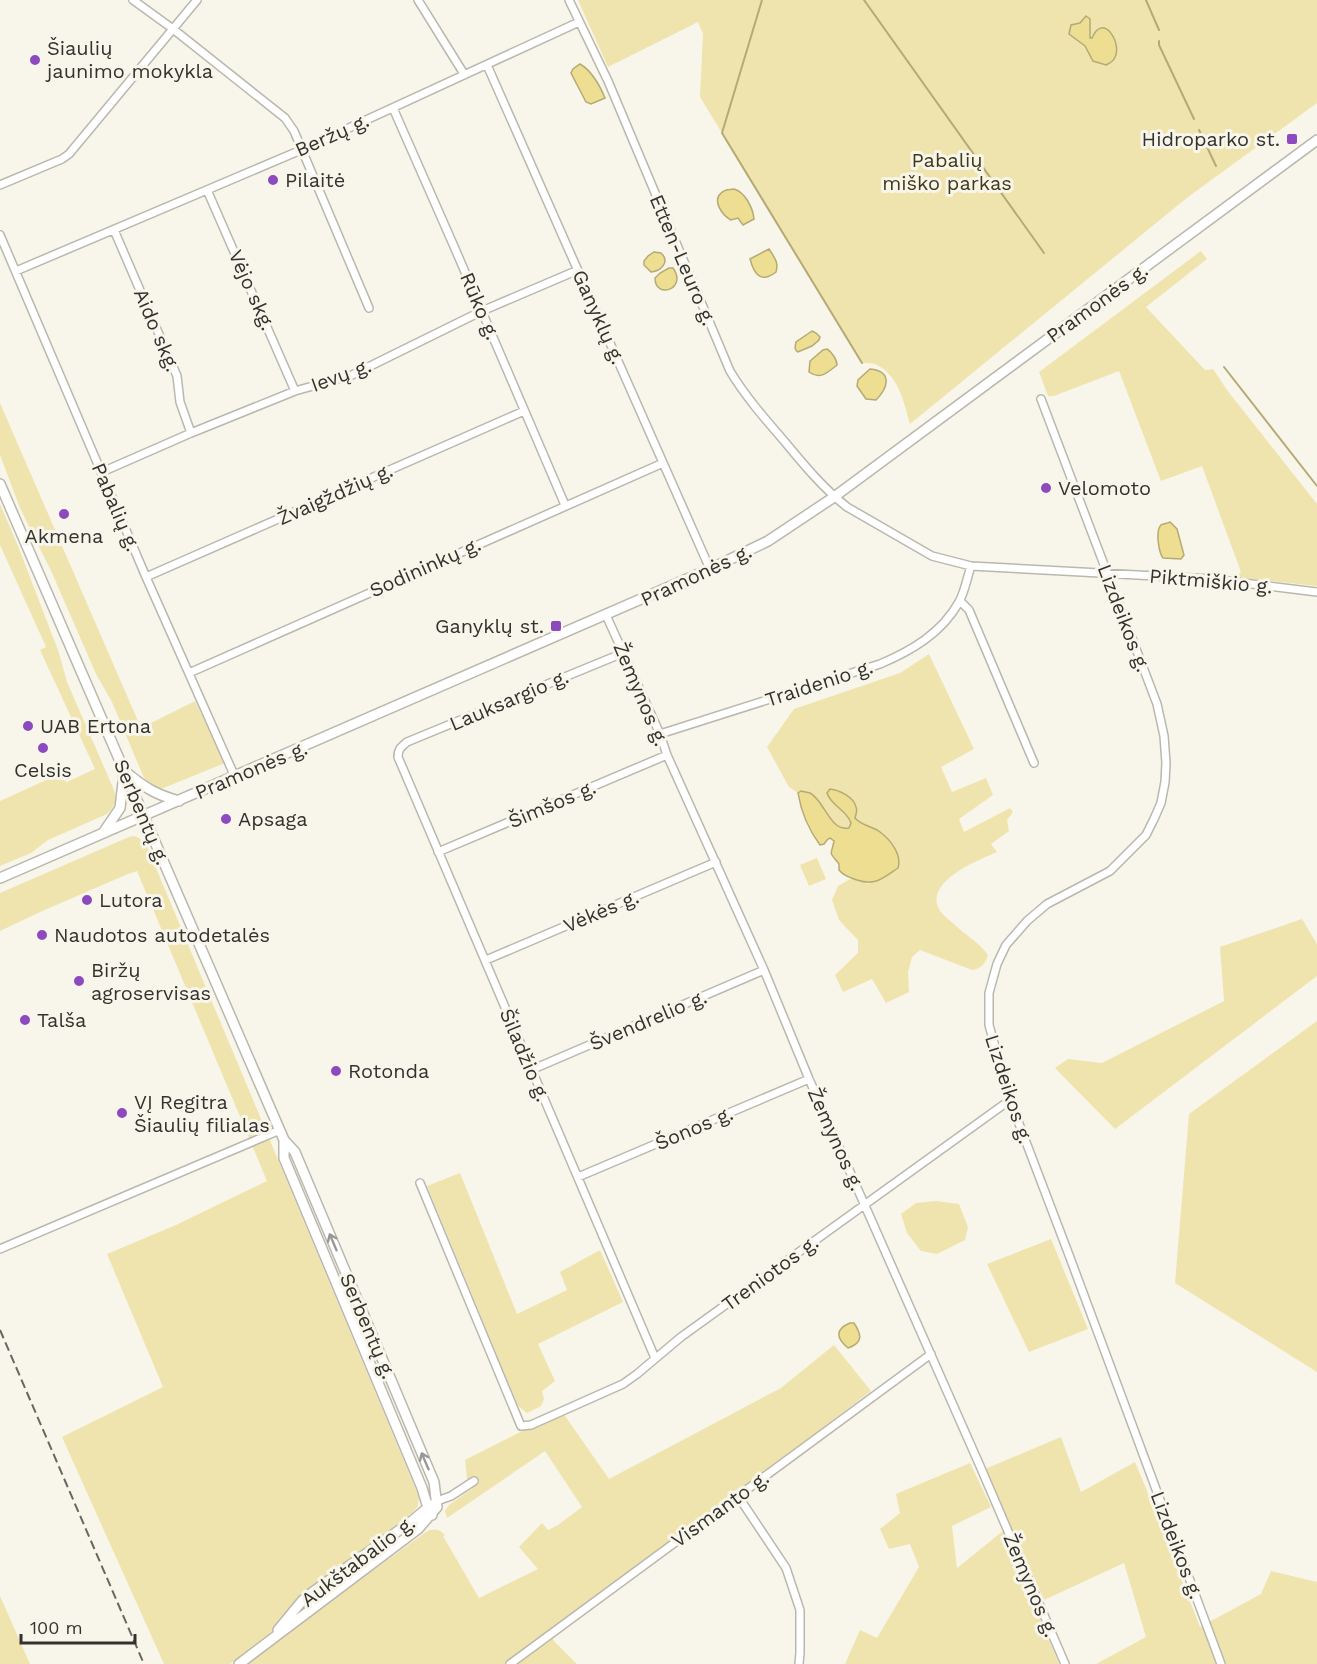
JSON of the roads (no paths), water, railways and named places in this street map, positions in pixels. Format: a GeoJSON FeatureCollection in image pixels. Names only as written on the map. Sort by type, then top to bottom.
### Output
{"type":"FeatureCollection","features":[{"type":"Feature","properties":{"kind":"main road","name":"Pramonės g."},"geometry":{"type":"LineString","coordinates":[[0,878],[606,615],[768,541],[834,497],[1317,141]]}},
{"type":"Feature","properties":{"kind":"main road","name":"Serbentų g."},"geometry":{"type":"LineString","coordinates":[[0,484],[284,1140],[295,1152],[434,1482],[437,1501]]}},
{"type":"Feature","properties":{"kind":"main road"},"geometry":{"type":"LineString","coordinates":[[124,771],[141,786],[152,792],[179,801]]}},
{"type":"Feature","properties":{"kind":"main road"},"geometry":{"type":"LineString","coordinates":[[101,834],[120,808],[124,771]]}},
{"type":"Feature","properties":{"kind":"main road","name":"Serbentų g."},"geometry":{"type":"LineString","coordinates":[[284,1140],[284,1158],[430,1512]]}},
{"type":"Feature","properties":{"kind":"main road","name":"Aukštabalio g."},"geometry":{"type":"LineString","coordinates":[[239,1664],[267,1644],[312,1592],[430,1512],[437,1501]]}},
{"type":"Feature","properties":{"kind":"street"},"geometry":{"type":"LineString","coordinates":[[133,0],[285,118],[294,131],[369,308]]}},
{"type":"Feature","properties":{"kind":"street"},"geometry":{"type":"LineString","coordinates":[[0,185],[69,154],[198,0]]}},
{"type":"Feature","properties":{"kind":"street"},"geometry":{"type":"LineString","coordinates":[[418,0],[464,74]]}},
{"type":"Feature","properties":{"kind":"street","name":"Etten-Leuro g."},"geometry":{"type":"LineString","coordinates":[[569,0],[608,81],[730,371],[769,423],[834,497]]}},
{"type":"Feature","properties":{"kind":"street","name":"Beržų g."},"geometry":{"type":"LineString","coordinates":[[16,271],[301,150],[579,22]]}},
{"type":"Feature","properties":{"kind":"street","name":"Ganyklų g."},"geometry":{"type":"LineString","coordinates":[[487,65],[710,569]]}},
{"type":"Feature","properties":{"kind":"street","name":"Rūko g."},"geometry":{"type":"LineString","coordinates":[[393,108],[565,505]]}},
{"type":"Feature","properties":{"kind":"street","name":"Vėjo skg."},"geometry":{"type":"LineString","coordinates":[[207,190],[295,391]]}},
{"type":"Feature","properties":{"kind":"street","name":"Aido skg."},"geometry":{"type":"LineString","coordinates":[[114,230],[177,376],[180,402],[191,433]]}},
{"type":"Feature","properties":{"kind":"street","name":"Pabalių g."},"geometry":{"type":"LineString","coordinates":[[0,235],[146,577],[235,777]]}},
{"type":"Feature","properties":{"kind":"street","name":"Ievų g."},"geometry":{"type":"LineString","coordinates":[[102,472],[295,391],[352,375],[482,311],[578,270]]}},
{"type":"Feature","properties":{"kind":"street","name":"Lizdeikos g."},"geometry":{"type":"LineString","coordinates":[[1041,399],[1156,704],[1164,736],[1166,782],[1154,819],[1146,835],[1134,849],[1110,871],[1040,909],[1006,945],[997,964],[989,993],[989,1025],[1010,1100],[1221,1664]]}},
{"type":"Feature","properties":{"kind":"street","name":"Žvaigždžių g."},"geometry":{"type":"LineString","coordinates":[[146,577],[524,411]]}},
{"type":"Feature","properties":{"kind":"street","name":"Sodininkų g."},"geometry":{"type":"LineString","coordinates":[[189,673],[663,463]]}},
{"type":"Feature","properties":{"kind":"street","name":"Piktmiškio g."},"geometry":{"type":"LineString","coordinates":[[834,497],[847,507],[932,556],[970,566],[1212,579],[1317,592]]}},
{"type":"Feature","properties":{"kind":"street","name":"Traidenio g."},"geometry":{"type":"LineString","coordinates":[[660,734],[880,664],[904,654],[923,642],[938,628],[960,601],[970,566]]}},
{"type":"Feature","properties":{"kind":"street"},"geometry":{"type":"LineString","coordinates":[[960,601],[969,610],[1034,763]]}},
{"type":"Feature","properties":{"kind":"street","name":"Žemynos g."},"geometry":{"type":"LineString","coordinates":[[606,615],[660,734],[666,755],[764,970],[809,1079],[1065,1664]]}},
{"type":"Feature","properties":{"kind":"street","name":"Lauksargio g."},"geometry":{"type":"LineString","coordinates":[[398,751],[407,742],[623,653]]}},
{"type":"Feature","properties":{"kind":"street","name":"Šiladžio g."},"geometry":{"type":"LineString","coordinates":[[398,751],[398,757],[438,852],[655,1358]]}},
{"type":"Feature","properties":{"kind":"street","name":"Šimšos g."},"geometry":{"type":"LineString","coordinates":[[438,852],[666,755]]}},
{"type":"Feature","properties":{"kind":"street","name":"Vėkės g."},"geometry":{"type":"LineString","coordinates":[[486,960],[716,862]]}},
{"type":"Feature","properties":{"kind":"street","name":"Švendrelio g."},"geometry":{"type":"LineString","coordinates":[[531,1070],[764,970]]}},
{"type":"Feature","properties":{"kind":"street","name":"Šonos g."},"geometry":{"type":"LineString","coordinates":[[578,1178],[809,1079]]}},
{"type":"Feature","properties":{"kind":"street","name":"Treniotos g."},"geometry":{"type":"LineString","coordinates":[[420,1183],[521,1426],[531,1425],[623,1384],[681,1337],[1010,1100]]}},
{"type":"Feature","properties":{"kind":"street"},"geometry":{"type":"LineString","coordinates":[[0,1249],[280,1130]]}},
{"type":"Feature","properties":{"kind":"street","name":"Vismanto g."},"geometry":{"type":"LineString","coordinates":[[510,1664],[931,1354]]}},
{"type":"Feature","properties":{"kind":"street"},"geometry":{"type":"LineString","coordinates":[[437,1501],[451,1496],[474,1481]]}},
{"type":"Feature","properties":{"kind":"street"},"geometry":{"type":"LineString","coordinates":[[738,1496],[786,1568],[800,1610],[798,1664]]}},
{"type":"Feature","properties":{"kind":"waterway"},"geometry":{"type":"LineString","coordinates":[[762,0],[722,133],[862,363]]}},
{"type":"Feature","properties":{"kind":"waterway"},"geometry":{"type":"LineString","coordinates":[[864,0],[1044,253]]}},
{"type":"Feature","properties":{"kind":"waterway"},"geometry":{"type":"LineString","coordinates":[[1146,0],[1159,30]]}},
{"type":"Feature","properties":{"kind":"waterway"},"geometry":{"type":"LineString","coordinates":[[1159,41],[1194,119]]}},
{"type":"Feature","properties":{"kind":"waterway"},"geometry":{"type":"LineString","coordinates":[[1199,130],[1216,166]]}},
{"type":"Feature","properties":{"kind":"waterway"},"geometry":{"type":"LineString","coordinates":[[1224,367],[1317,486]]}},
{"type":"Feature","properties":{"kind":"railway"},"geometry":{"type":"LineString","coordinates":[[0,1330],[144,1664]]}},
{"type":"Feature","properties":{"kind":"place","name":"Šiaulių jaunimo mokykla"},"geometry":{"type":"Point","coordinates":[35,60]}},
{"type":"Feature","properties":{"kind":"place","name":"Hidroparko st."},"geometry":{"type":"Point","coordinates":[1292,139]}},
{"type":"Feature","properties":{"kind":"place","name":"Pilaitė"},"geometry":{"type":"Point","coordinates":[273,180]}},
{"type":"Feature","properties":{"kind":"place","name":"Velomoto"},"geometry":{"type":"Point","coordinates":[1046,488]}},
{"type":"Feature","properties":{"kind":"place","name":"Akmena"},"geometry":{"type":"Point","coordinates":[64,514]}},
{"type":"Feature","properties":{"kind":"place","name":"Ganyklų st."},"geometry":{"type":"Point","coordinates":[556,626]}},
{"type":"Feature","properties":{"kind":"place","name":"UAB Ertona"},"geometry":{"type":"Point","coordinates":[28,726]}},
{"type":"Feature","properties":{"kind":"place","name":"Celsis"},"geometry":{"type":"Point","coordinates":[43,748]}},
{"type":"Feature","properties":{"kind":"place","name":"Apsaga"},"geometry":{"type":"Point","coordinates":[226,819]}},
{"type":"Feature","properties":{"kind":"place","name":"Lutora"},"geometry":{"type":"Point","coordinates":[87,900]}},
{"type":"Feature","properties":{"kind":"place","name":"Naudotos autodetalės"},"geometry":{"type":"Point","coordinates":[42,935]}},
{"type":"Feature","properties":{"kind":"place","name":"Biržų agroservisas"},"geometry":{"type":"Point","coordinates":[79,981]}},
{"type":"Feature","properties":{"kind":"place","name":"Talša"},"geometry":{"type":"Point","coordinates":[25,1020]}},
{"type":"Feature","properties":{"kind":"place","name":"Rotonda"},"geometry":{"type":"Point","coordinates":[336,1071]}},
{"type":"Feature","properties":{"kind":"place","name":"VĮ Regitra Šiaulių filialas"},"geometry":{"type":"Point","coordinates":[122,1113]}},
{"type":"Feature","properties":{"kind":"park label","name":"Pabalių miško parkas"},"geometry":{"type":"Point","coordinates":[947,172]}}]}
